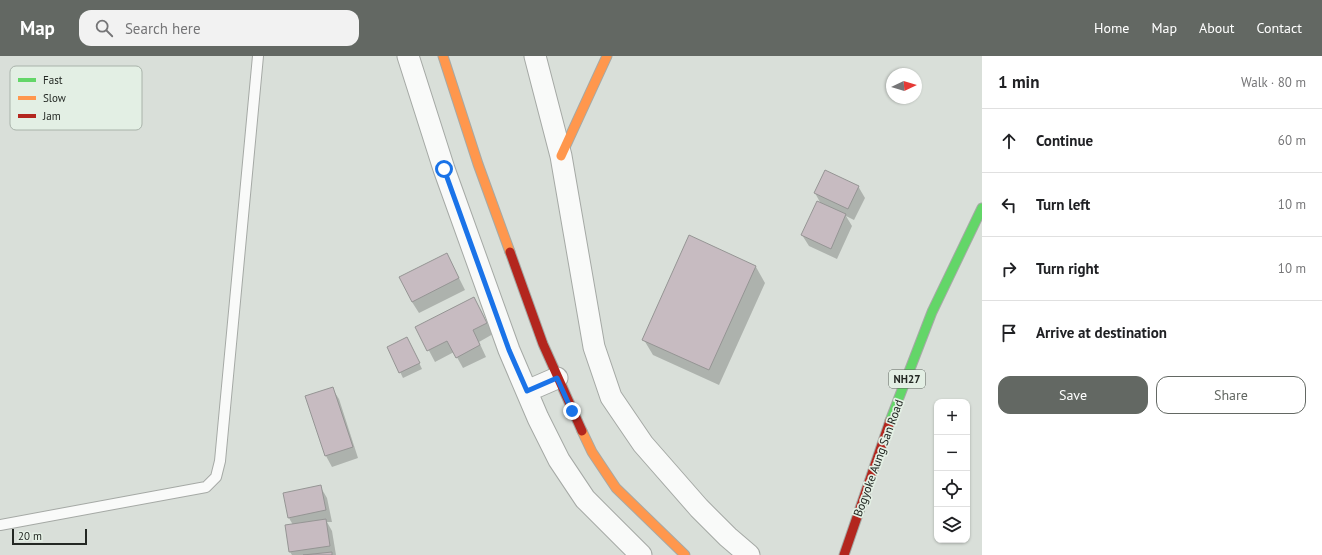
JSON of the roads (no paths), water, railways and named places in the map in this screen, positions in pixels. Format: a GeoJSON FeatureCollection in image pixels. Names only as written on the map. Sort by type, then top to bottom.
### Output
{"type":"FeatureCollection","features":[{"type":"Feature","properties":{"kind":"main road"},"geometry":{"type":"LineString","coordinates":[[443,56],[478,164],[543,344],[557,378],[592,452],[616,488],[685,555]]}},
{"type":"Feature","properties":{"kind":"main road"},"geometry":{"type":"LineString","coordinates":[[561,156],[607,56]]}},
{"type":"Feature","properties":{"kind":"main road","name":"Bogyoke Aung San Road"},"geometry":{"type":"LineString","coordinates":[[844,555],[886,432],[932,312],[982,208]]}},
{"type":"Feature","properties":{"kind":"street"},"geometry":{"type":"LineString","coordinates":[[408,56],[447,176],[509,350],[538,418],[559,460],[585,499],[640,555]]}},
{"type":"Feature","properties":{"kind":"street"},"geometry":{"type":"LineString","coordinates":[[535,56],[561,156],[594,347],[611,397],[643,444],[678,485],[728,537],[749,555]]}},
{"type":"Feature","properties":{"kind":"street"},"geometry":{"type":"LineString","coordinates":[[527,391],[557,378]]}},
{"type":"Feature","properties":{"kind":"lane"},"geometry":{"type":"LineString","coordinates":[[0,526],[206,488],[216,477],[220,462],[258,56]]}}]}
